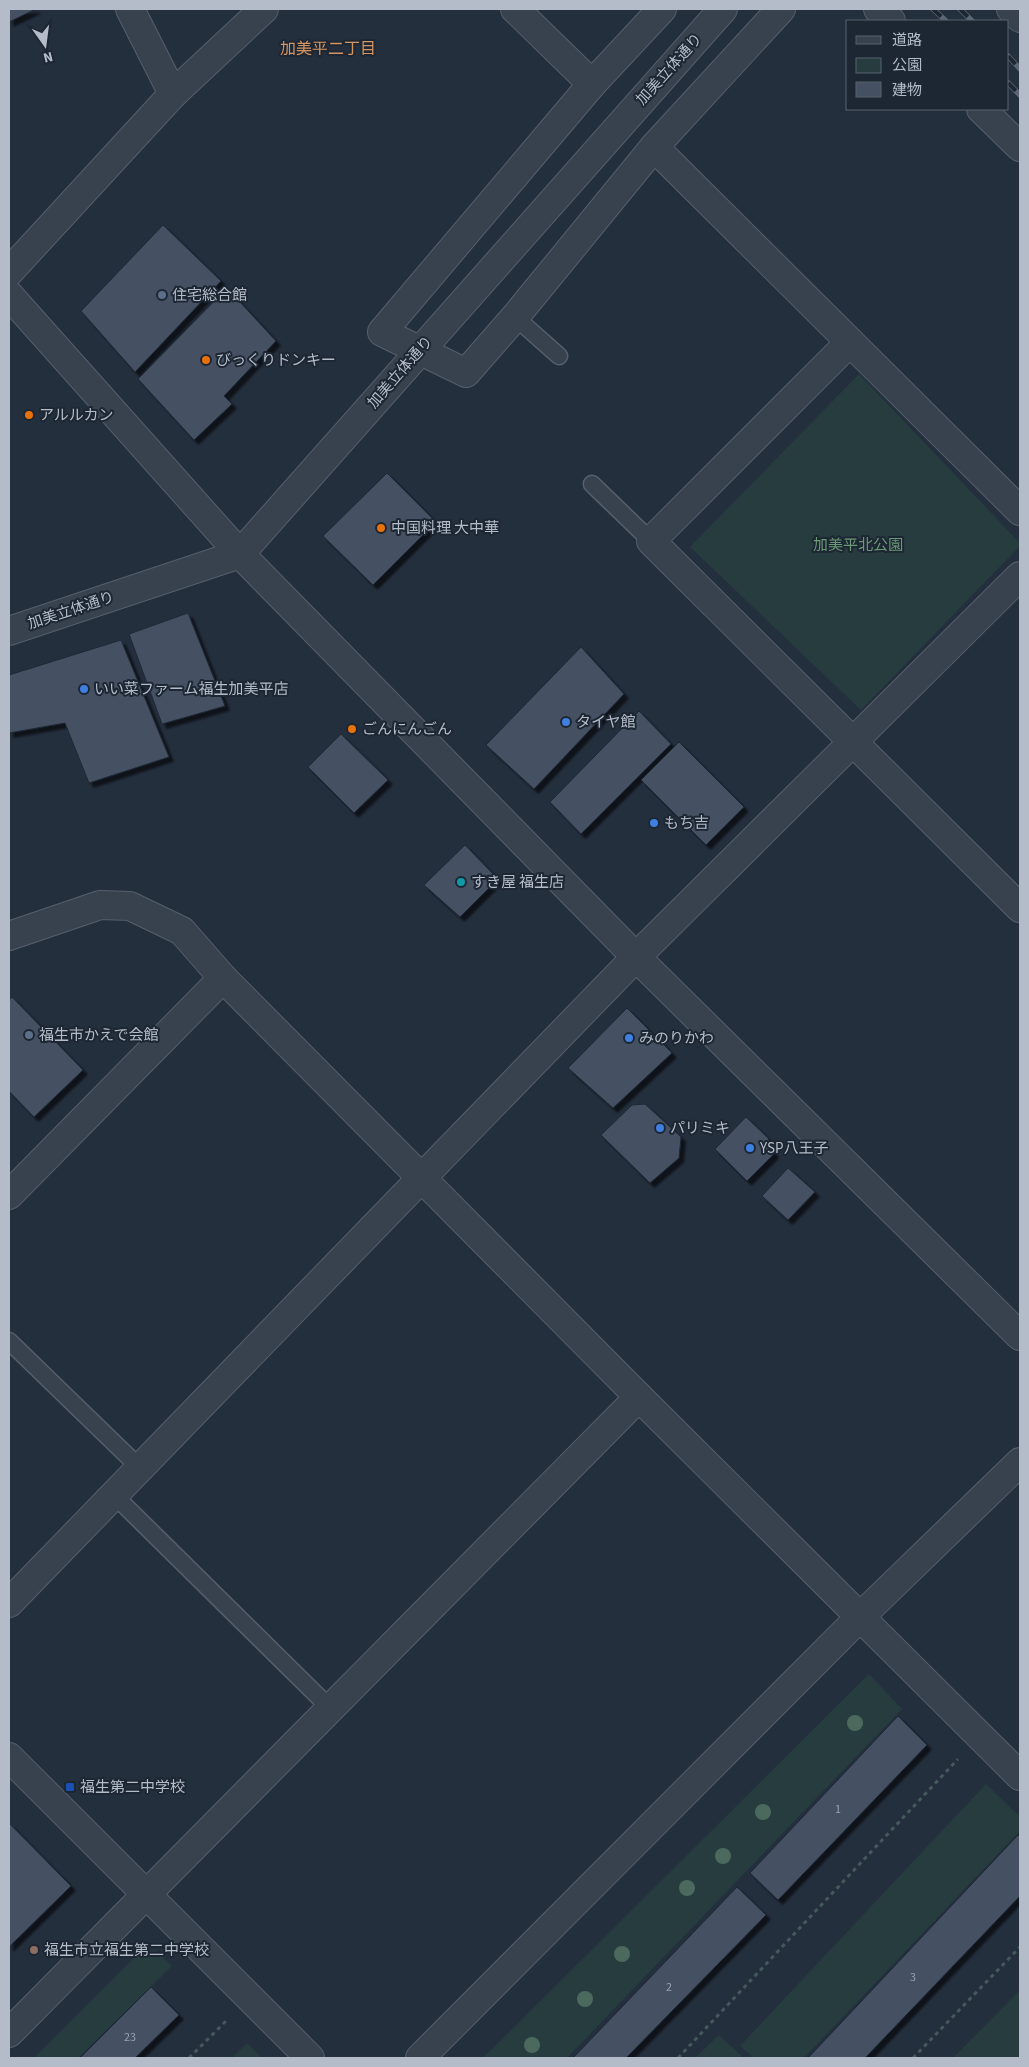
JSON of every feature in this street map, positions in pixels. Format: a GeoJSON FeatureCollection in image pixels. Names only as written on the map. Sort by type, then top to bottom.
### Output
{"type":"FeatureCollection","features":[{"type":"Feature","properties":{"kind":"street"},"geometry":{"type":"LineString","coordinates":[[130,9],[173,94]]}},
{"type":"Feature","properties":{"kind":"street"},"geometry":{"type":"LineString","coordinates":[[9,272],[173,94],[264,9]]}},
{"type":"Feature","properties":{"kind":"street"},"geometry":{"type":"LineString","coordinates":[[516,9],[592,84]]}},
{"type":"Feature","properties":{"kind":"street"},"geometry":{"type":"LineString","coordinates":[[662,9],[592,84],[382,332],[418,351],[466,372],[515,317],[654,147],[781,9]]}},
{"type":"Feature","properties":{"kind":"street","name":"加美立体通り"},"geometry":{"type":"LineString","coordinates":[[9,631],[240,554],[723,9]]}},
{"type":"Feature","properties":{"kind":"street"},"geometry":{"type":"LineString","coordinates":[[878,9],[890,20]]}},
{"type":"Feature","properties":{"kind":"street"},"geometry":{"type":"LineString","coordinates":[[1011,9],[1020,18]]}},
{"type":"Feature","properties":{"kind":"street"},"geometry":{"type":"LineString","coordinates":[[982,110],[1020,147]]}},
{"type":"Feature","properties":{"kind":"street"},"geometry":{"type":"LineString","coordinates":[[654,147],[1020,511]]}},
{"type":"Feature","properties":{"kind":"street"},"geometry":{"type":"LineString","coordinates":[[9,295],[240,554],[636,957],[1020,1336]]}},
{"type":"Feature","properties":{"kind":"street"},"geometry":{"type":"LineString","coordinates":[[850,342],[652,541],[1020,908]]}},
{"type":"Feature","properties":{"kind":"street"},"geometry":{"type":"LineString","coordinates":[[9,1603],[636,957],[1020,576]]}},
{"type":"Feature","properties":{"kind":"street"},"geometry":{"type":"LineString","coordinates":[[9,936],[100,905],[130,906],[182,931],[224,978],[639,1397],[1020,1776]]}},
{"type":"Feature","properties":{"kind":"street"},"geometry":{"type":"LineString","coordinates":[[9,1195],[224,978]]}},
{"type":"Feature","properties":{"kind":"street"},"geometry":{"type":"LineString","coordinates":[[9,2033],[639,1397]]}},
{"type":"Feature","properties":{"kind":"street"},"geometry":{"type":"LineString","coordinates":[[420,2058],[860,1617],[1020,1462]]}},
{"type":"Feature","properties":{"kind":"street"},"geometry":{"type":"LineString","coordinates":[[9,1756],[310,2058]]}},
{"type":"Feature","properties":{"kind":"lane"},"geometry":{"type":"LineString","coordinates":[[515,317],[559,356]]}},
{"type":"Feature","properties":{"kind":"lane"},"geometry":{"type":"LineString","coordinates":[[592,484],[652,541]]}},
{"type":"Feature","properties":{"kind":"lane"},"geometry":{"type":"LineString","coordinates":[[9,1342],[140,1468]]}},
{"type":"Feature","properties":{"kind":"lane"},"geometry":{"type":"LineString","coordinates":[[114,1495],[330,1709]]}},
{"type":"Feature","properties":{"kind":"path"},"geometry":{"type":"LineString","coordinates":[[678,2058],[961,1756]]}},
{"type":"Feature","properties":{"kind":"path"},"geometry":{"type":"LineString","coordinates":[[913,2058],[1020,1947]]}},
{"type":"Feature","properties":{"kind":"path"},"geometry":{"type":"LineString","coordinates":[[189,2058],[232,2015]]}},
{"type":"Feature","properties":{"kind":"green space","name":"加美平北公園"},"geometry":{"type":"Polygon","coordinates":[[[859,374],[1020,543],[1020,546],[861,710],[690,547],[859,374]]]}},
{"type":"Feature","properties":{"kind":"green space"},"geometry":{"type":"Polygon","coordinates":[[[869,1674],[902,1709],[567,2058],[483,2058],[869,1674]]]}},
{"type":"Feature","properties":{"kind":"green space"},"geometry":{"type":"Polygon","coordinates":[[[986,1784],[1020,1817],[1020,1831],[804,2058],[754,2058],[740,2046],[986,1784]]]}},
{"type":"Feature","properties":{"kind":"green space"},"geometry":{"type":"Polygon","coordinates":[[[156,1950],[172,1966],[78,2058],[34,2058],[141,1951],[156,1950]]]}},
{"type":"Feature","properties":{"kind":"green space"},"geometry":{"type":"Polygon","coordinates":[[[1020,1990],[1020,2058],[953,2058],[1020,1990]]]}},
{"type":"Feature","properties":{"kind":"green space"},"geometry":{"type":"Polygon","coordinates":[[[719,2035],[744,2058],[695,2058],[719,2035]]]}},
{"type":"Feature","properties":{"kind":"green space"},"geometry":{"type":"Polygon","coordinates":[[[247,2043],[262,2058],[232,2058],[247,2043]]]}},
{"type":"Feature","properties":{"kind":"building"},"geometry":{"type":"Polygon","coordinates":[[[9,9],[36,9],[9,22],[9,9]]]}},
{"type":"Feature","properties":{"kind":"building"},"geometry":{"type":"Polygon","coordinates":[[[163,225],[221,281],[135,372],[81,311],[163,225]]]}},
{"type":"Feature","properties":{"kind":"building"},"geometry":{"type":"Polygon","coordinates":[[[227,288],[276,341],[224,396],[232,404],[194,440],[138,379],[227,288]]]}},
{"type":"Feature","properties":{"kind":"building"},"geometry":{"type":"Polygon","coordinates":[[[387,473],[436,522],[373,585],[323,536],[387,473]]]}},
{"type":"Feature","properties":{"kind":"building"},"geometry":{"type":"Polygon","coordinates":[[[188,613],[225,706],[162,724],[129,634],[188,613]]]}},
{"type":"Feature","properties":{"kind":"building"},"geometry":{"type":"Polygon","coordinates":[[[121,640],[169,757],[89,783],[65,723],[9,733],[9,675],[121,640]]]}},
{"type":"Feature","properties":{"kind":"building"},"geometry":{"type":"Polygon","coordinates":[[[581,647],[624,694],[534,789],[486,745],[581,647]]]}},
{"type":"Feature","properties":{"kind":"building"},"geometry":{"type":"Polygon","coordinates":[[[639,711],[671,744],[581,834],[550,802],[639,711]]]}},
{"type":"Feature","properties":{"kind":"building"},"geometry":{"type":"Polygon","coordinates":[[[341,734],[388,780],[354,813],[308,767],[341,734]]]}},
{"type":"Feature","properties":{"kind":"building"},"geometry":{"type":"Polygon","coordinates":[[[679,742],[744,807],[706,845],[641,780],[679,742]]]}},
{"type":"Feature","properties":{"kind":"building","name":"すき屋 福生店"},"geometry":{"type":"Polygon","coordinates":[[[465,845],[498,879],[460,917],[424,885],[465,845]]]}},
{"type":"Feature","properties":{"kind":"building","name":"福生市かえで会館"},"geometry":{"type":"Polygon","coordinates":[[[12,997],[83,1070],[34,1117],[9,1091],[9,1000],[12,997]]]}},
{"type":"Feature","properties":{"kind":"building"},"geometry":{"type":"Polygon","coordinates":[[[627,1008],[672,1053],[613,1108],[568,1068],[627,1008]]]}},
{"type":"Feature","properties":{"kind":"building"},"geometry":{"type":"Polygon","coordinates":[[[645,1104],[681,1137],[679,1158],[650,1183],[601,1135],[632,1105],[645,1104]]]}},
{"type":"Feature","properties":{"kind":"building"},"geometry":{"type":"Polygon","coordinates":[[[746,1117],[768,1138],[774,1154],[747,1181],[715,1149],[746,1117]]]}},
{"type":"Feature","properties":{"kind":"building"},"geometry":{"type":"Polygon","coordinates":[[[788,1168],[815,1192],[788,1220],[762,1196],[788,1168]]]}},
{"type":"Feature","properties":{"kind":"building"},"geometry":{"type":"Polygon","coordinates":[[[898,1716],[927,1745],[778,1900],[750,1873],[898,1716]]]}},
{"type":"Feature","properties":{"kind":"building"},"geometry":{"type":"Polygon","coordinates":[[[9,1823],[71,1886],[9,1947],[9,1823]]]}},
{"type":"Feature","properties":{"kind":"building"},"geometry":{"type":"Polygon","coordinates":[[[1018,1835],[1020,1837],[1020,1896],[865,2058],[808,2058],[1018,1835]]]}},
{"type":"Feature","properties":{"kind":"building"},"geometry":{"type":"Polygon","coordinates":[[[737,1887],[766,1915],[626,2058],[573,2058],[737,1887]]]}},
{"type":"Feature","properties":{"kind":"building"},"geometry":{"type":"Polygon","coordinates":[[[151,1987],[179,2015],[135,2058],[80,2058],[151,1987]]]}},
{"type":"Feature","properties":{"kind":"railway"},"geometry":{"type":"LineString","coordinates":[[933,9],[945,20]]}},
{"type":"Feature","properties":{"kind":"railway"},"geometry":{"type":"LineString","coordinates":[[960,9],[971,20]]}},
{"type":"Feature","properties":{"kind":"railway"},"geometry":{"type":"LineString","coordinates":[[1009,57],[1020,69]]}},
{"type":"Feature","properties":{"kind":"railway"},"geometry":{"type":"LineString","coordinates":[[1009,84],[1020,95]]}},
{"type":"Feature","properties":{"kind":"place","name":"住宅総合館"},"geometry":{"type":"Point","coordinates":[162,295]}},
{"type":"Feature","properties":{"kind":"place","name":"びっくりドンキー"},"geometry":{"type":"Point","coordinates":[206,360]}},
{"type":"Feature","properties":{"kind":"place","name":"アルルカン"},"geometry":{"type":"Point","coordinates":[29,415]}},
{"type":"Feature","properties":{"kind":"place","name":"中国料理 大中華"},"geometry":{"type":"Point","coordinates":[381,528]}},
{"type":"Feature","properties":{"kind":"place","name":"いい菜ファーム福生加美平店"},"geometry":{"type":"Point","coordinates":[84,689]}},
{"type":"Feature","properties":{"kind":"place","name":"タイヤ館"},"geometry":{"type":"Point","coordinates":[566,722]}},
{"type":"Feature","properties":{"kind":"place","name":"ごんにんごん"},"geometry":{"type":"Point","coordinates":[352,729]}},
{"type":"Feature","properties":{"kind":"place","name":"もち吉"},"geometry":{"type":"Point","coordinates":[654,823]}},
{"type":"Feature","properties":{"kind":"place","name":"すき屋 福生店"},"geometry":{"type":"Point","coordinates":[461,882]}},
{"type":"Feature","properties":{"kind":"place","name":"福生市かえで会館"},"geometry":{"type":"Point","coordinates":[29,1035]}},
{"type":"Feature","properties":{"kind":"place","name":"みのりかわ"},"geometry":{"type":"Point","coordinates":[629,1038]}},
{"type":"Feature","properties":{"kind":"place","name":"パリミキ"},"geometry":{"type":"Point","coordinates":[660,1128]}},
{"type":"Feature","properties":{"kind":"place","name":"YSP八王子"},"geometry":{"type":"Point","coordinates":[750,1148]}},
{"type":"Feature","properties":{"kind":"place","name":"福生第二中学校"},"geometry":{"type":"Point","coordinates":[70,1787]}},
{"type":"Feature","properties":{"kind":"place","name":"福生市立福生第二中学校"},"geometry":{"type":"Point","coordinates":[34,1950]}},
{"type":"Feature","properties":{"kind":"district","name":"加美平二丁目"},"geometry":{"type":"Point","coordinates":[328,48]}}]}
